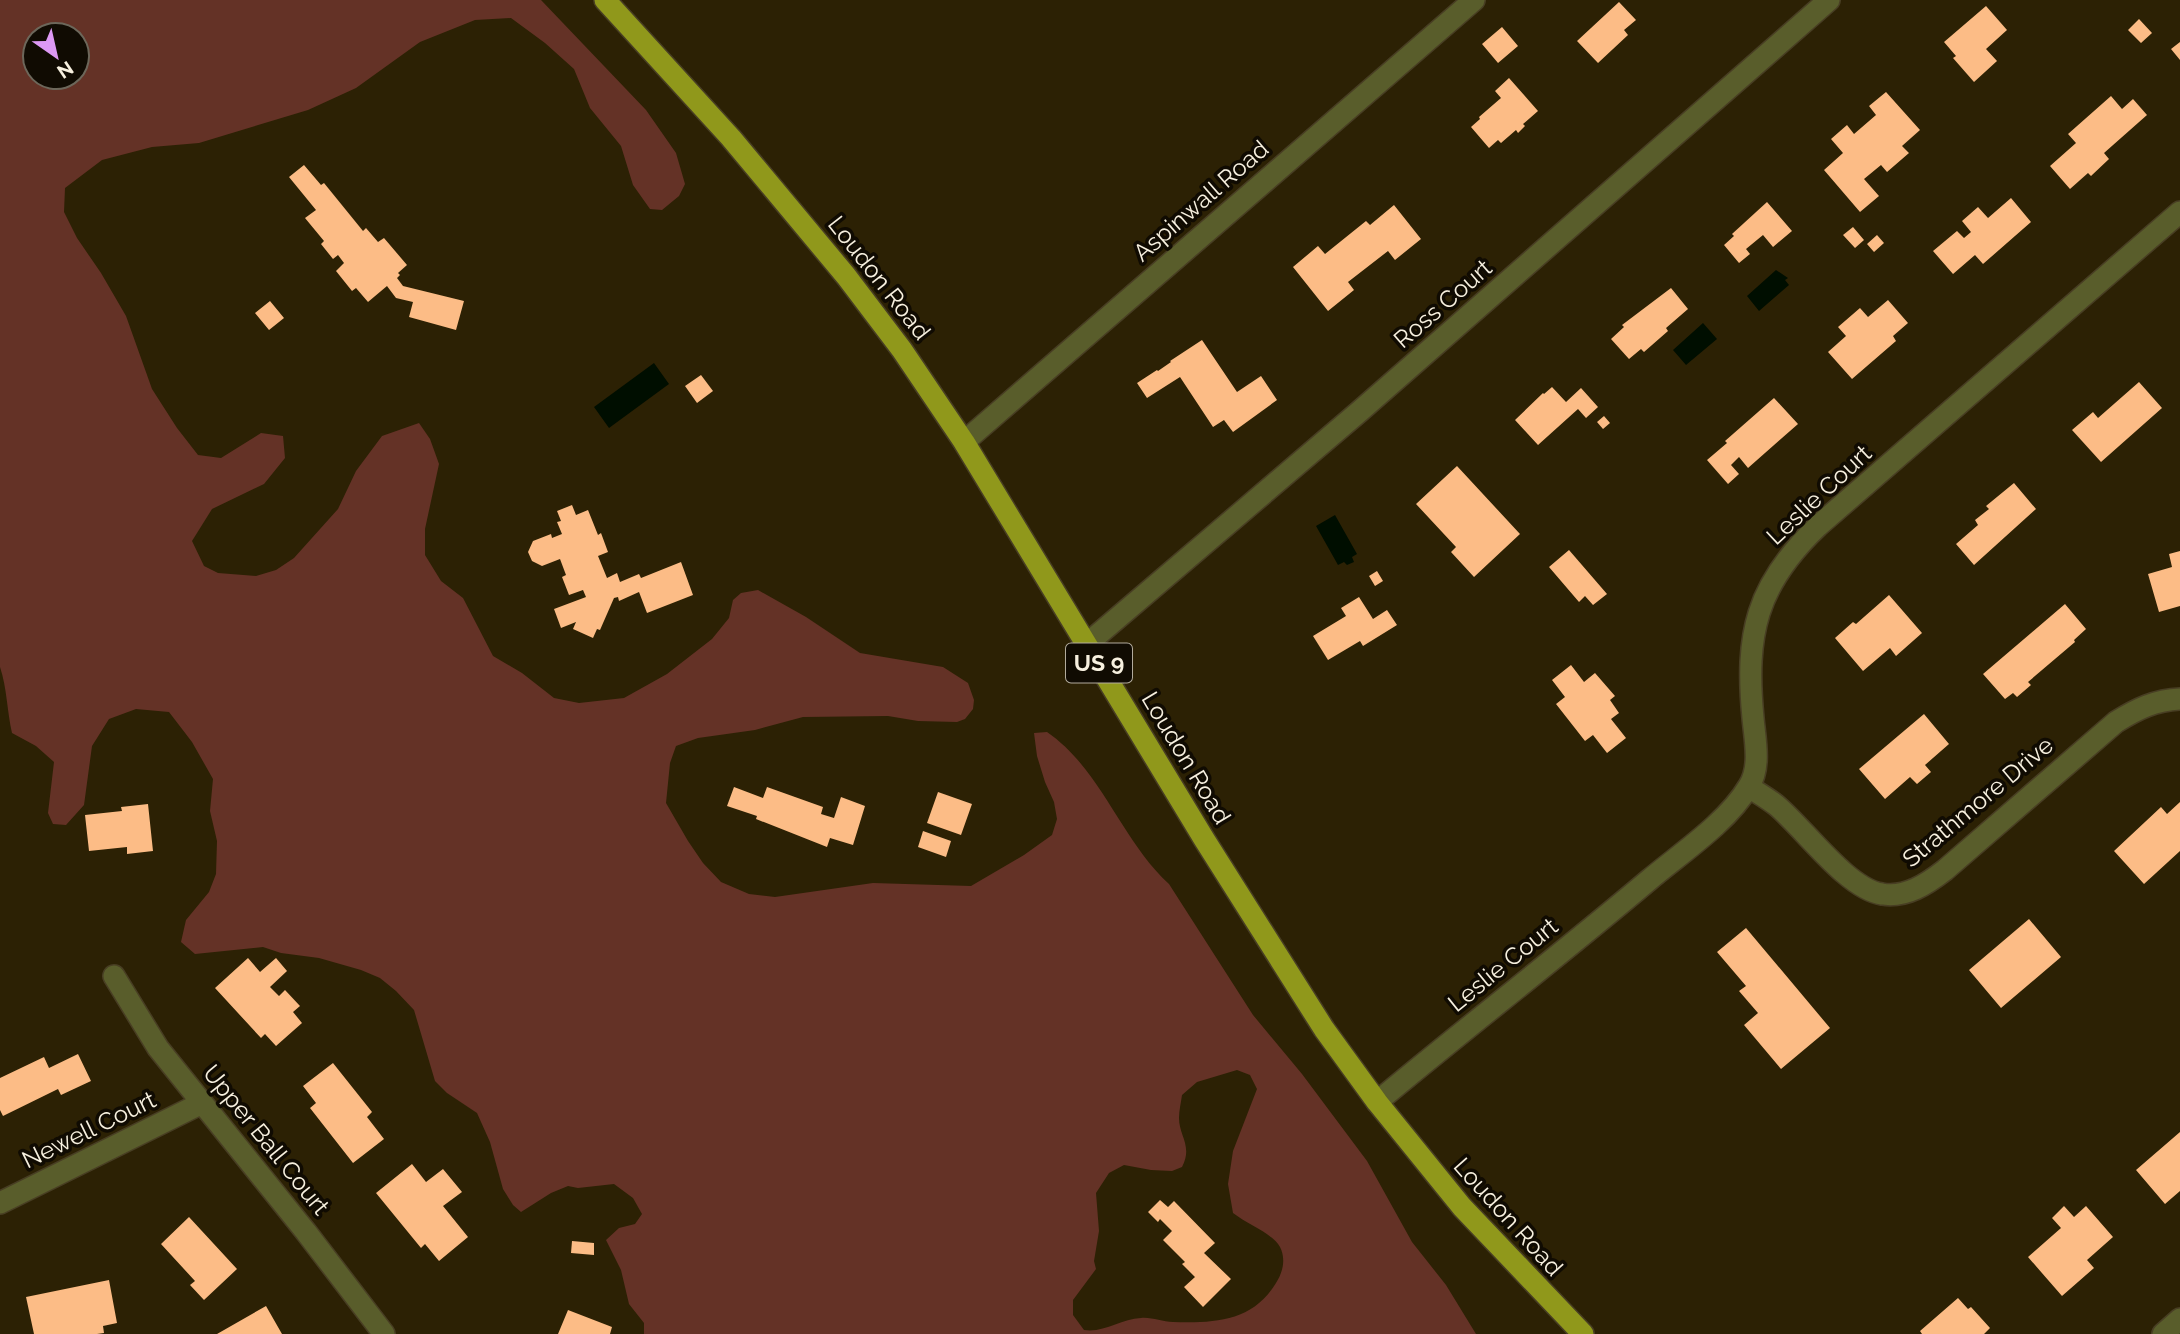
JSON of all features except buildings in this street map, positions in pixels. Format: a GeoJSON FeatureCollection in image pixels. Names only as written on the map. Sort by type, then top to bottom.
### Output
{"type":"FeatureCollection","features":[{"type":"Feature","properties":{"kind":"main road","name":"Loudon Road"},"geometry":{"type":"LineString","coordinates":[[605,0],[732,138],[846,276],[902,350],[964,442],[1204,839],[1310,1006],[1377,1102],[1462,1208],[1583,1334]]}},
{"type":"Feature","properties":{"kind":"street","name":"Aspinwall Road"},"geometry":{"type":"LineString","coordinates":[[964,442],[1474,0]]}},
{"type":"Feature","properties":{"kind":"street","name":"Ross Court"},"geometry":{"type":"LineString","coordinates":[[1087,644],[1360,411],[1829,0]]}},
{"type":"Feature","properties":{"kind":"street","name":"Leslie Court"},"geometry":{"type":"LineString","coordinates":[[1377,1102],[1730,810],[1749,787],[1756,770],[1751,673],[1753,643],[1760,607],[1777,571],[1818,526],[2180,212]]}},
{"type":"Feature","properties":{"kind":"street","name":"Strathmore Drive"},"geometry":{"type":"LineString","coordinates":[[1749,787],[1777,806],[1861,886],[1880,894],[1900,894],[1931,881],[2116,722],[2147,705],[2180,699]]}},
{"type":"Feature","properties":{"kind":"street","name":"Upper Ball Court"},"geometry":{"type":"LineString","coordinates":[[114,976],[149,1035],[306,1231],[384,1334]]}},
{"type":"Feature","properties":{"kind":"street","name":"Newell Court"},"geometry":{"type":"LineString","coordinates":[[0,1203],[202,1103]]}},
{"type":"Feature","properties":{"kind":"street"},"geometry":{"type":"LineString","coordinates":[[2163,1334],[2180,1319]]}},
{"type":"Feature","properties":{"kind":"shaded area"},"geometry":{"type":"Polygon","coordinates":[[[0,0],[541,0],[646,110],[676,153],[685,184],[679,196],[662,210],[650,209],[633,185],[621,146],[590,108],[574,69],[511,18],[475,20],[420,42],[356,88],[308,110],[199,143],[152,147],[102,160],[65,188],[64,212],[77,238],[126,316],[152,389],[198,455],[221,458],[261,433],[283,436],[285,458],[264,484],[212,509],[192,541],[204,566],[218,573],[256,576],[276,570],[294,558],[338,509],[356,471],[382,436],[419,423],[430,439],[439,464],[425,529],[425,555],[441,581],[463,598],[493,656],[522,673],[554,698],[579,703],[624,698],[667,674],[712,639],[729,618],[733,600],[741,593],[758,590],[806,617],[860,653],[943,667],[968,683],[974,700],[973,709],[965,719],[957,722],[918,721],[888,716],[803,717],[755,730],[698,738],[676,746],[670,763],[666,803],[703,863],[721,882],[749,894],[775,897],[873,883],[971,886],[1052,835],[1057,819],[1054,802],[1037,756],[1034,733],[1047,732],[1066,747],[1097,785],[1137,847],[1169,884],[1253,1015],[1302,1074],[1367,1161],[1412,1242],[1446,1285],[1476,1334],[644,1334],[644,1323],[629,1304],[621,1270],[606,1240],[619,1228],[635,1224],[642,1214],[633,1198],[614,1184],[578,1188],[568,1186],[551,1193],[521,1212],[503,1189],[490,1142],[477,1113],[447,1093],[435,1081],[414,1010],[396,991],[380,978],[319,958],[281,953],[263,947],[195,954],[181,942],[186,920],[209,892],[216,874],[217,841],[210,811],[213,779],[192,742],[169,712],[136,709],[109,719],[92,746],[84,805],[66,825],[53,824],[48,813],[54,762],[36,746],[12,733],[0,667],[0,0]],[[1237,1070],[1197,1082],[1182,1095],[1179,1118],[1186,1153],[1182,1167],[1172,1171],[1124,1165],[1109,1173],[1096,1193],[1099,1231],[1094,1261],[1096,1269],[1073,1300],[1073,1315],[1084,1330],[1099,1330],[1141,1318],[1169,1322],[1203,1322],[1231,1318],[1256,1306],[1276,1283],[1283,1265],[1280,1247],[1265,1233],[1233,1213],[1228,1184],[1233,1151],[1257,1089],[1250,1075],[1237,1070]]]}},
{"type":"Feature","properties":{"kind":"shaded area"},"geometry":{"type":"Polygon","coordinates":[[[1776,270],[1788,278],[1785,280],[1789,285],[1759,311],[1747,296],[1776,270]]]}},
{"type":"Feature","properties":{"kind":"shaded area"},"geometry":{"type":"Polygon","coordinates":[[[1703,323],[1717,339],[1686,365],[1673,350],[1703,323]]]}},
{"type":"Feature","properties":{"kind":"shaded area"},"geometry":{"type":"Polygon","coordinates":[[[654,363],[669,384],[609,428],[594,407],[654,363]]]}},
{"type":"Feature","properties":{"kind":"shaded area"},"geometry":{"type":"Polygon","coordinates":[[[1335,515],[1357,554],[1352,557],[1354,562],[1347,565],[1344,562],[1338,565],[1316,526],[1335,515]]]}}]}
